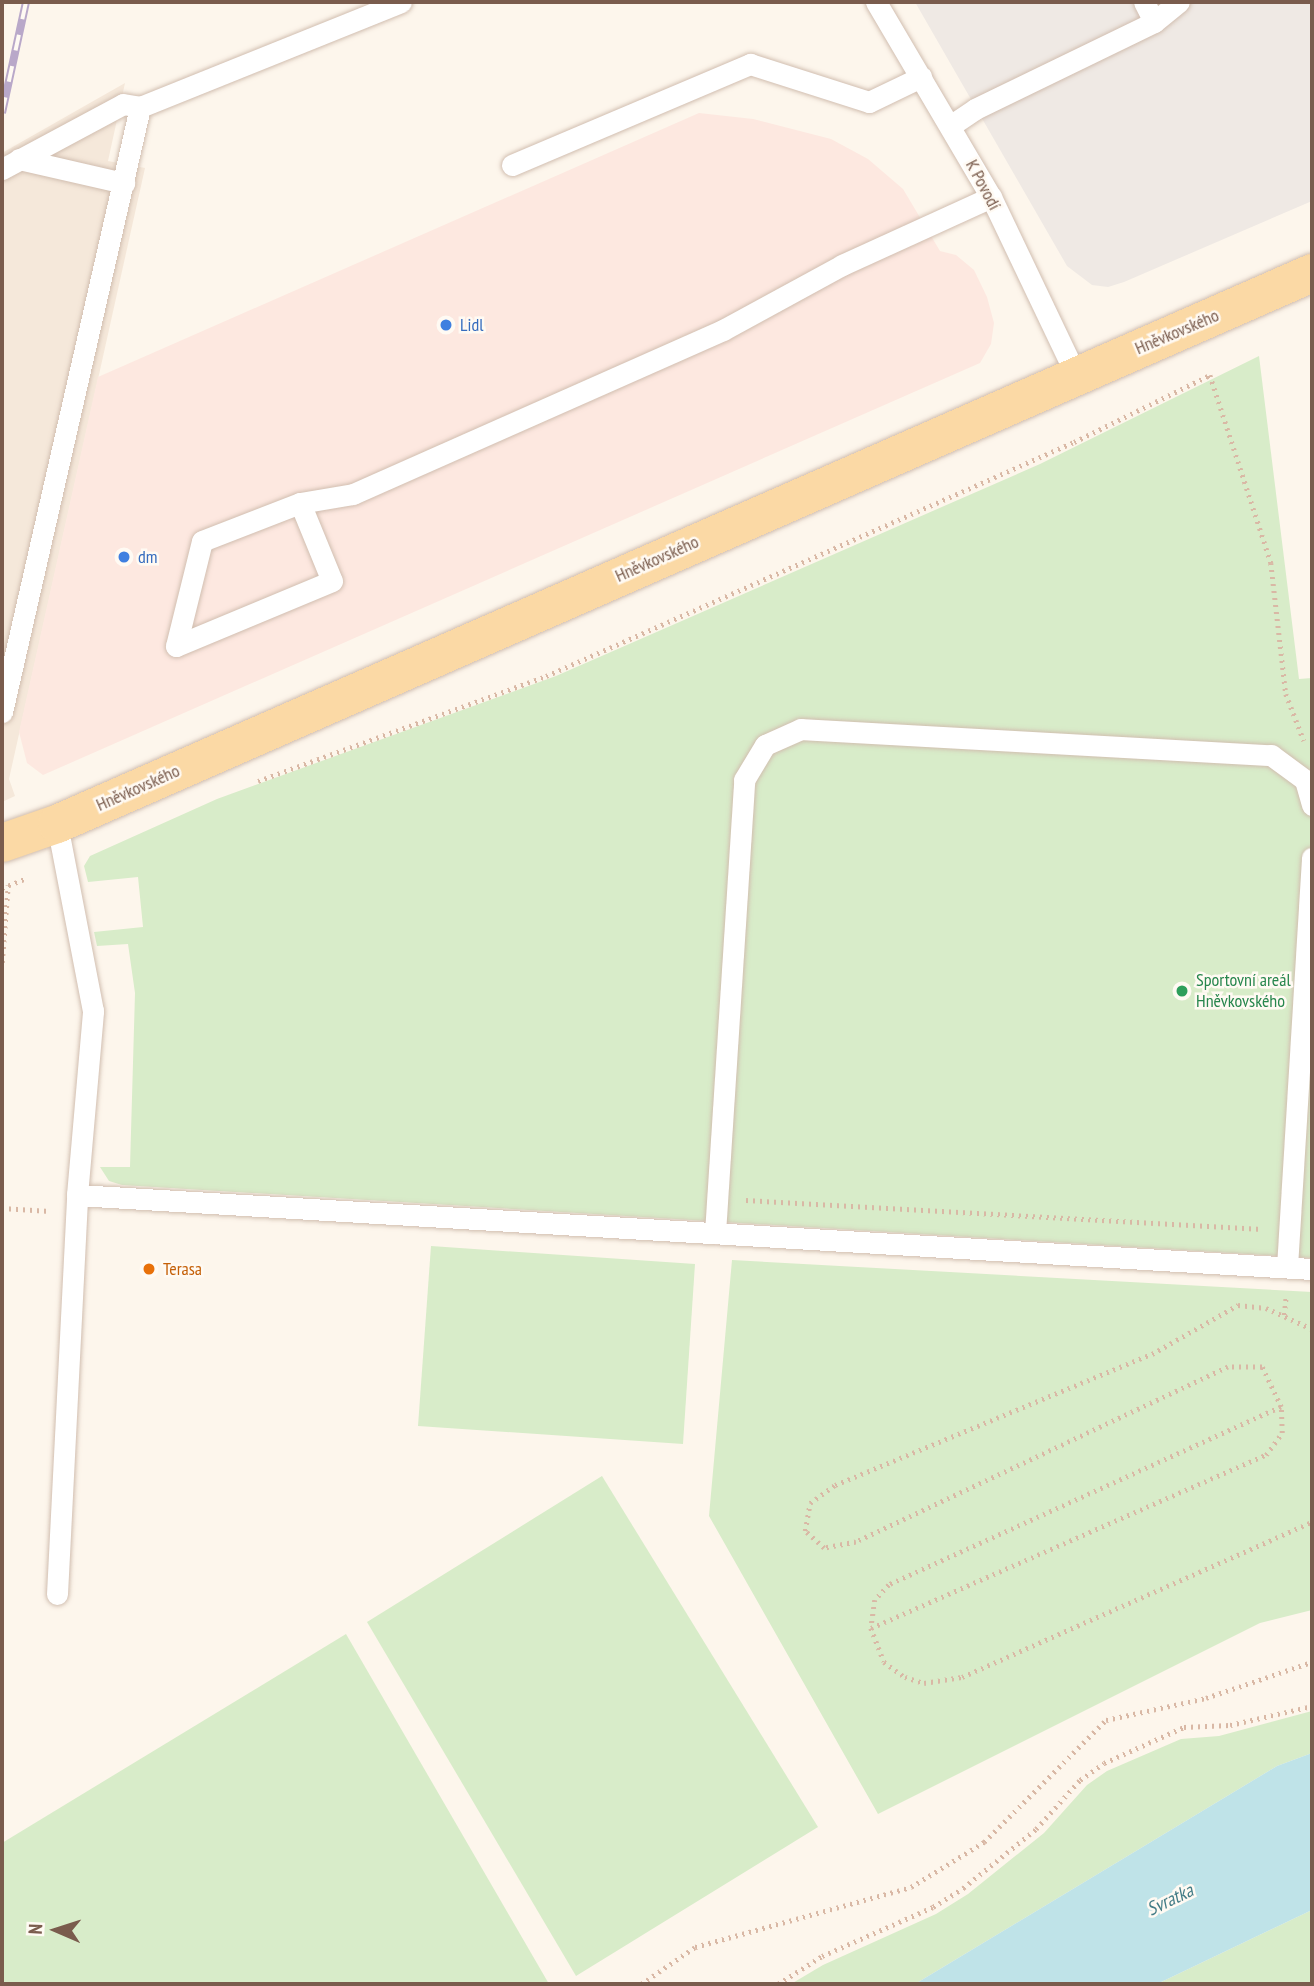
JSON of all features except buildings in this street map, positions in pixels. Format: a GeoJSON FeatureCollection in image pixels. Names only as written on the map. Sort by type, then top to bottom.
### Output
{"type":"FeatureCollection","features":[{"type":"Feature","properties":{"kind":"main road","name":"Hněvkovského"},"geometry":{"type":"LineString","coordinates":[[2,843],[57,824],[1312,273]]}},
{"type":"Feature","properties":{"kind":"lane"},"geometry":{"type":"LineString","coordinates":[[10,164],[122,104],[140,107],[401,2]]}},
{"type":"Feature","properties":{"kind":"lane","name":"K Povodí"},"geometry":{"type":"LineString","coordinates":[[876,2],[991,197],[1076,376]]}},
{"type":"Feature","properties":{"kind":"lane"},"geometry":{"type":"LineString","coordinates":[[1144,2],[1154,22]]}},
{"type":"Feature","properties":{"kind":"lane"},"geometry":{"type":"LineString","coordinates":[[950,126],[975,109],[1154,22],[1179,2]]}},
{"type":"Feature","properties":{"kind":"lane"},"geometry":{"type":"LineString","coordinates":[[512,165],[750,64],[869,102],[921,77]]}},
{"type":"Feature","properties":{"kind":"lane"},"geometry":{"type":"LineString","coordinates":[[2,712],[140,107]]}},
{"type":"Feature","properties":{"kind":"lane"},"geometry":{"type":"LineString","coordinates":[[10,164],[124,183]]}},
{"type":"Feature","properties":{"kind":"lane"},"geometry":{"type":"LineString","coordinates":[[300,503],[332,581],[176,646],[202,541],[300,503],[353,494],[668,355],[890,242],[991,197]]}},
{"type":"Feature","properties":{"kind":"lane"},"geometry":{"type":"LineString","coordinates":[[715,1233],[744,780],[765,745],[802,729],[1271,755],[1305,780],[1312,805]]}},
{"type":"Feature","properties":{"kind":"lane"},"geometry":{"type":"LineString","coordinates":[[57,824],[93,1011],[77,1204],[57,1594]]}},
{"type":"Feature","properties":{"kind":"lane"},"geometry":{"type":"LineString","coordinates":[[1287,1267],[1312,858]]}},
{"type":"Feature","properties":{"kind":"lane"},"geometry":{"type":"LineString","coordinates":[[77,1204],[715,1233],[1312,1269]]}},
{"type":"Feature","properties":{"kind":"path"},"geometry":{"type":"LineString","coordinates":[[248,784],[546,676],[1074,442],[1210,375],[1271,563],[1286,694],[1308,751]]}},
{"type":"Feature","properties":{"kind":"path"},"geometry":{"type":"LineString","coordinates":[[2,888],[65,862]]}},
{"type":"Feature","properties":{"kind":"path"},"geometry":{"type":"LineString","coordinates":[[2,963],[8,885]]}},
{"type":"Feature","properties":{"kind":"path"},"geometry":{"type":"LineString","coordinates":[[718,1199],[1289,1231]]}},
{"type":"Feature","properties":{"kind":"path"},"geometry":{"type":"LineString","coordinates":[[2,1208],[77,1204]]}},
{"type":"Feature","properties":{"kind":"path"},"geometry":{"type":"LineString","coordinates":[[871,1629],[1266,1455],[1282,1433],[1282,1407],[1262,1367],[1228,1367],[856,1542],[824,1548],[805,1531],[810,1503],[835,1485],[1152,1354],[1238,1304],[1265,1308],[1312,1329]]}},
{"type":"Feature","properties":{"kind":"path"},"geometry":{"type":"LineString","coordinates":[[1282,1407],[888,1585],[875,1600],[871,1629],[884,1662],[905,1677],[925,1683],[962,1677],[1312,1522]]}},
{"type":"Feature","properties":{"kind":"path"},"geometry":{"type":"LineString","coordinates":[[640,1984],[695,1947],[911,1887],[984,1842],[1106,1720],[1206,1698],[1312,1662]]}},
{"type":"Feature","properties":{"kind":"path"},"geometry":{"type":"LineString","coordinates":[[778,1984],[822,1956],[933,1907],[963,1888],[1036,1829],[1080,1780],[1104,1762],[1184,1727],[1230,1725],[1312,1706]]}},
{"type":"Feature","properties":{"kind":"shaded area"},"geometry":{"type":"Polygon","coordinates":[[[915,2],[1312,2],[1312,201],[1124,282],[1108,287],[1092,285],[1067,266],[915,2]]]}},
{"type":"Feature","properties":{"kind":"shaded area"},"geometry":{"type":"Polygon","coordinates":[[[125,83],[108,161],[145,168],[9,779],[15,796],[2,802],[2,153],[125,83]]]}},
{"type":"Feature","properties":{"kind":"shaded area"},"geometry":{"type":"Polygon","coordinates":[[[699,113],[753,119],[831,139],[868,159],[903,189],[940,251],[956,255],[974,270],[987,297],[994,323],[991,344],[980,363],[43,775],[27,763],[19,732],[98,377],[699,113]]]}},
{"type":"Feature","properties":{"kind":"green space"},"geometry":{"type":"Polygon","coordinates":[[[1259,356],[1299,679],[1312,678],[1312,1258],[122,1185],[109,1181],[100,1167],[130,1167],[135,993],[128,944],[97,946],[94,932],[143,927],[138,877],[88,882],[84,866],[90,856],[217,799],[556,676],[1040,464],[1259,356]]]}},
{"type":"Feature","properties":{"kind":"green space"},"geometry":{"type":"Polygon","coordinates":[[[431,1246],[695,1264],[683,1444],[418,1426],[431,1246]]]}},
{"type":"Feature","properties":{"kind":"green space"},"geometry":{"type":"Polygon","coordinates":[[[732,1260],[1312,1292],[1312,1610],[1260,1623],[878,1814],[709,1516],[732,1260]]]}},
{"type":"Feature","properties":{"kind":"green space"},"geometry":{"type":"Polygon","coordinates":[[[602,1476],[818,1827],[576,1976],[367,1622],[602,1476]]]}},
{"type":"Feature","properties":{"kind":"green space"},"geometry":{"type":"Polygon","coordinates":[[[346,1634],[549,1984],[2,1984],[2,1843],[346,1634]]]}},
{"type":"Feature","properties":{"kind":"green space"},"geometry":{"type":"Polygon","coordinates":[[[1312,1711],[1312,1753],[1277,1766],[915,1984],[791,1984],[823,1965],[936,1914],[968,1894],[1044,1833],[1087,1785],[1107,1771],[1181,1739],[1219,1736],[1312,1711]]]}},
{"type":"Feature","properties":{"kind":"green space"},"geometry":{"type":"Polygon","coordinates":[[[1312,1910],[1312,1984],[1157,1984],[1312,1910]]]}},
{"type":"Feature","properties":{"kind":"water","name":"Svratka"},"geometry":{"type":"Polygon","coordinates":[[[1312,1753],[1312,1910],[1157,1984],[915,1984],[1277,1766],[1312,1753]]]}},
{"type":"Feature","properties":{"kind":"railway"},"geometry":{"type":"LineString","coordinates":[[2,113],[26,2]]}},
{"type":"Feature","properties":{"kind":"place","name":"Lidl"},"geometry":{"type":"Point","coordinates":[446,325]}},
{"type":"Feature","properties":{"kind":"place","name":"dm"},"geometry":{"type":"Point","coordinates":[124,557]}},
{"type":"Feature","properties":{"kind":"place","name":"Sportovní areál Hněvkovského"},"geometry":{"type":"Point","coordinates":[1182,991]}},
{"type":"Feature","properties":{"kind":"place","name":"Terasa"},"geometry":{"type":"Point","coordinates":[149,1269]}}]}
